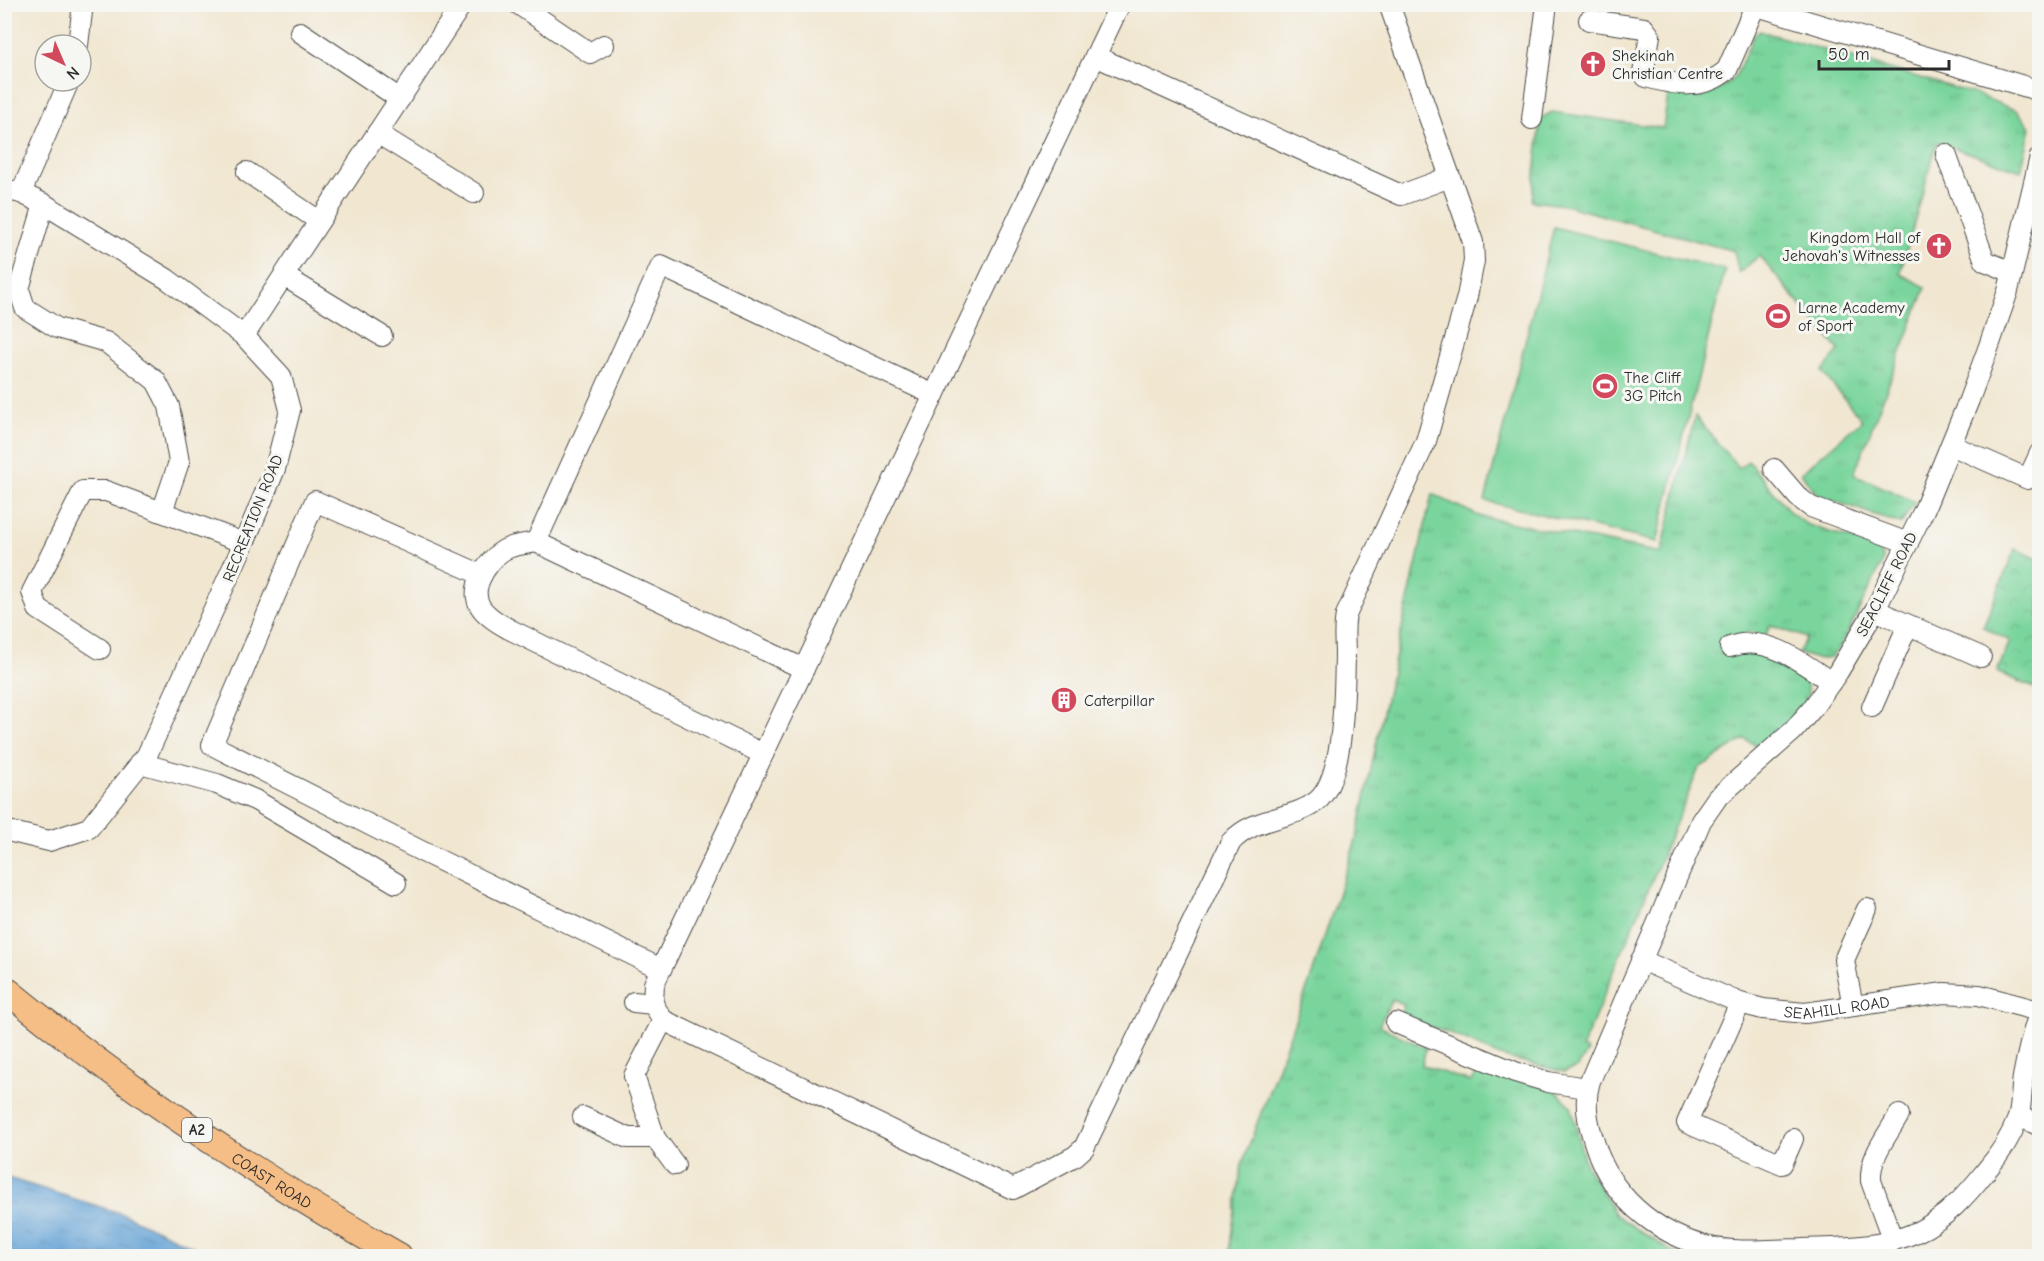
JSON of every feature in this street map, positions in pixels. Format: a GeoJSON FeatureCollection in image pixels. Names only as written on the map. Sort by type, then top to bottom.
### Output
{"type":"FeatureCollection","features":[{"type":"Feature","properties":{"kind":"main road","name":"COAST ROAD"},"geometry":{"type":"LineString","coordinates":[[4,988],[114,1072],[232,1155],[399,1257]]}},
{"type":"Feature","properties":{"kind":"street"},"geometry":{"type":"LineString","coordinates":[[79,33],[83,4]]}},
{"type":"Feature","properties":{"kind":"street"},"geometry":{"type":"LineString","coordinates":[[244,336],[462,4]]}},
{"type":"Feature","properties":{"kind":"street"},"geometry":{"type":"LineString","coordinates":[[518,4],[590,53],[604,45]]}},
{"type":"Feature","properties":{"kind":"street"},"geometry":{"type":"LineString","coordinates":[[675,1165],[656,1138],[634,1076],[654,984],[1120,4]]}},
{"type":"Feature","properties":{"kind":"street"},"geometry":{"type":"LineString","coordinates":[[650,1009],[1013,1189],[1080,1153],[1084,1148],[1231,842],[1242,832],[1310,806],[1323,795],[1333,777],[1340,745],[1346,615],[1426,441],[1464,307],[1474,261],[1473,242],[1389,4]]}},
{"type":"Feature","properties":{"kind":"street"},"geometry":{"type":"LineString","coordinates":[[1532,119],[1547,4]]}},
{"type":"Feature","properties":{"kind":"street"},"geometry":{"type":"LineString","coordinates":[[1589,20],[1644,28],[1650,36],[1643,73],[1646,77],[1670,84],[1708,82],[1727,70],[1753,5],[1815,14],[2040,91]]}},
{"type":"Feature","properties":{"kind":"street"},"geometry":{"type":"LineString","coordinates":[[300,32],[400,99]]}},
{"type":"Feature","properties":{"kind":"street"},"geometry":{"type":"LineString","coordinates":[[1095,56],[1401,195],[1450,177]]}},
{"type":"Feature","properties":{"kind":"street"},"geometry":{"type":"LineString","coordinates":[[13,191],[63,93]]}},
{"type":"Feature","properties":{"kind":"street"},"geometry":{"type":"LineString","coordinates":[[377,133],[474,193]]}},
{"type":"Feature","properties":{"kind":"street"},"geometry":{"type":"LineString","coordinates":[[1946,154],[1985,261],[2012,272]]}},
{"type":"Feature","properties":{"kind":"street","name":"SEACLIFF ROAD"},"geometry":{"type":"LineString","coordinates":[[1587,1088],[1706,812],[1723,792],[1792,732],[1831,682],[1875,610],[1908,543],[1951,445],[1989,346],[2012,272],[2040,158]]}},
{"type":"Feature","properties":{"kind":"street"},"geometry":{"type":"LineString","coordinates":[[247,172],[319,221]]}},
{"type":"Feature","properties":{"kind":"street","name":"RECREATION ROAD"},"geometry":{"type":"LineString","coordinates":[[4,830],[50,841],[88,828],[147,755],[244,543],[275,469],[290,410],[281,376],[244,336],[167,279],[44,204],[13,191]]}},
{"type":"Feature","properties":{"kind":"street"},"geometry":{"type":"LineString","coordinates":[[44,204],[19,289],[25,308],[57,328],[106,342],[156,381],[169,406],[179,462],[162,512]]}},
{"type":"Feature","properties":{"kind":"street"},"geometry":{"type":"LineString","coordinates":[[536,542],[661,266],[934,395]]}},
{"type":"Feature","properties":{"kind":"street"},"geometry":{"type":"LineString","coordinates":[[284,276],[382,336]]}},
{"type":"Feature","properties":{"kind":"street"},"geometry":{"type":"LineString","coordinates":[[1951,445],[2028,479],[2040,453]]}},
{"type":"Feature","properties":{"kind":"street"},"geometry":{"type":"LineString","coordinates":[[1774,469],[1798,497],[1811,507],[1908,543]]}},
{"type":"Feature","properties":{"kind":"street"},"geometry":{"type":"LineString","coordinates":[[100,649],[38,609],[32,592],[82,491],[106,491],[244,543]]}},
{"type":"Feature","properties":{"kind":"street"},"geometry":{"type":"LineString","coordinates":[[482,575],[315,501],[213,744],[421,851],[661,969]]}},
{"type":"Feature","properties":{"kind":"street"},"geometry":{"type":"LineString","coordinates":[[763,754],[496,622],[476,600],[476,588],[482,575],[491,561],[505,549],[536,542],[804,669]]}},
{"type":"Feature","properties":{"kind":"street"},"geometry":{"type":"LineString","coordinates":[[1875,610],[1982,657]]}},
{"type":"Feature","properties":{"kind":"street"},"geometry":{"type":"LineString","coordinates":[[1872,707],[1908,625]]}},
{"type":"Feature","properties":{"kind":"street"},"geometry":{"type":"LineString","coordinates":[[1730,647],[1749,642],[1764,645],[1797,660],[1831,682]]}},
{"type":"Feature","properties":{"kind":"street"},"geometry":{"type":"LineString","coordinates":[[140,763],[217,784],[255,800],[396,883]]}},
{"type":"Feature","properties":{"kind":"street"},"geometry":{"type":"LineString","coordinates":[[1852,1006],[1844,960],[1866,909]]}},
{"type":"Feature","properties":{"kind":"street","name":"SEAHILL ROAD"},"geometry":{"type":"LineString","coordinates":[[1641,960],[1740,1003],[1762,1009],[1805,1013],[1944,993],[1988,997],[2039,1011]]}},
{"type":"Feature","properties":{"kind":"street"},"geometry":{"type":"LineString","coordinates":[[1740,1003],[1687,1123],[1782,1164],[1793,1139]]}},
{"type":"Feature","properties":{"kind":"street"},"geometry":{"type":"LineString","coordinates":[[1396,1023],[1515,1072],[1548,1082],[1587,1088],[1588,1118],[1593,1139],[1607,1172],[1622,1194],[1643,1216],[1677,1236],[1700,1245],[1732,1250],[1839,1247],[1893,1241],[1933,1223],[1962,1199],[1997,1156],[2019,1116],[2034,1047],[2039,1011]]}},
{"type":"Feature","properties":{"kind":"street"},"geometry":{"type":"LineString","coordinates":[[1893,1241],[1871,1181],[1870,1172],[1871,1163],[1899,1115]]}},
{"type":"Feature","properties":{"kind":"street"},"geometry":{"type":"LineString","coordinates":[[2019,1116],[2040,1126]]}},
{"type":"Feature","properties":{"kind":"street"},"geometry":{"type":"LineString","coordinates":[[583,1117],[628,1138],[656,1138]]}},
{"type":"Feature","properties":{"kind":"green space"},"geometry":{"type":"Polygon","coordinates":[[[1760,31],[1975,94],[2018,111],[2031,128],[2021,171],[1937,142],[1900,274],[1926,287],[1854,474],[1915,502],[1901,524],[1820,498],[1801,473],[1862,420],[1822,372],[1839,350],[1759,256],[1739,273],[1734,251],[1564,205],[1532,201],[1541,118],[1552,112],[1663,128],[1668,95],[1717,91],[1735,77],[1754,35],[1760,31]]]}},
{"type":"Feature","properties":{"kind":"green space","name":"The Cliff 3G Pitch"},"geometry":{"type":"Polygon","coordinates":[[[1554,227],[1725,270],[1657,542],[1485,501],[1554,227]]]}},
{"type":"Feature","properties":{"kind":"green space"},"geometry":{"type":"Polygon","coordinates":[[[1695,416],[1739,468],[1748,461],[1791,513],[1806,524],[1877,548],[1883,557],[1843,642],[1832,657],[1816,659],[1798,653],[1807,638],[1770,625],[1765,637],[1751,632],[1721,641],[1731,653],[1748,648],[1798,667],[1806,678],[1808,694],[1801,714],[1762,749],[1745,739],[1699,768],[1582,1048],[1588,1051],[1578,1067],[1564,1072],[1500,1056],[1459,1037],[1408,1019],[1401,1014],[1404,1005],[1392,999],[1379,1026],[1426,1048],[1422,1065],[1470,1082],[1479,1071],[1555,1090],[1571,1106],[1585,1163],[1616,1215],[1669,1250],[1684,1256],[1255,1256],[1229,1251],[1242,1164],[1312,975],[1357,837],[1432,494],[1479,516],[1661,553],[1695,416]]]}},
{"type":"Feature","properties":{"kind":"green space"},"geometry":{"type":"Polygon","coordinates":[[[2015,549],[2039,559],[2040,683],[2037,689],[1997,672],[2010,641],[1983,627],[2015,549]]]}},
{"type":"Feature","properties":{"kind":"water"},"geometry":{"type":"Polygon","coordinates":[[[5,1177],[123,1214],[213,1256],[5,1256],[5,1177]]]}},
{"type":"Feature","properties":{"kind":"place","name":"Shekinah Christian Centre"},"geometry":{"type":"Point","coordinates":[1593,64]}},
{"type":"Feature","properties":{"kind":"place","name":"Kingdom Hall of Jehovah's Witnesses"},"geometry":{"type":"Point","coordinates":[1939,246]}},
{"type":"Feature","properties":{"kind":"place","name":"Larne Academy of Sport"},"geometry":{"type":"Point","coordinates":[1778,316]}},
{"type":"Feature","properties":{"kind":"place","name":"The Cliff 3G Pitch"},"geometry":{"type":"Point","coordinates":[1605,386]}},
{"type":"Feature","properties":{"kind":"place","name":"Caterpillar"},"geometry":{"type":"Point","coordinates":[1064,700]}}]}
